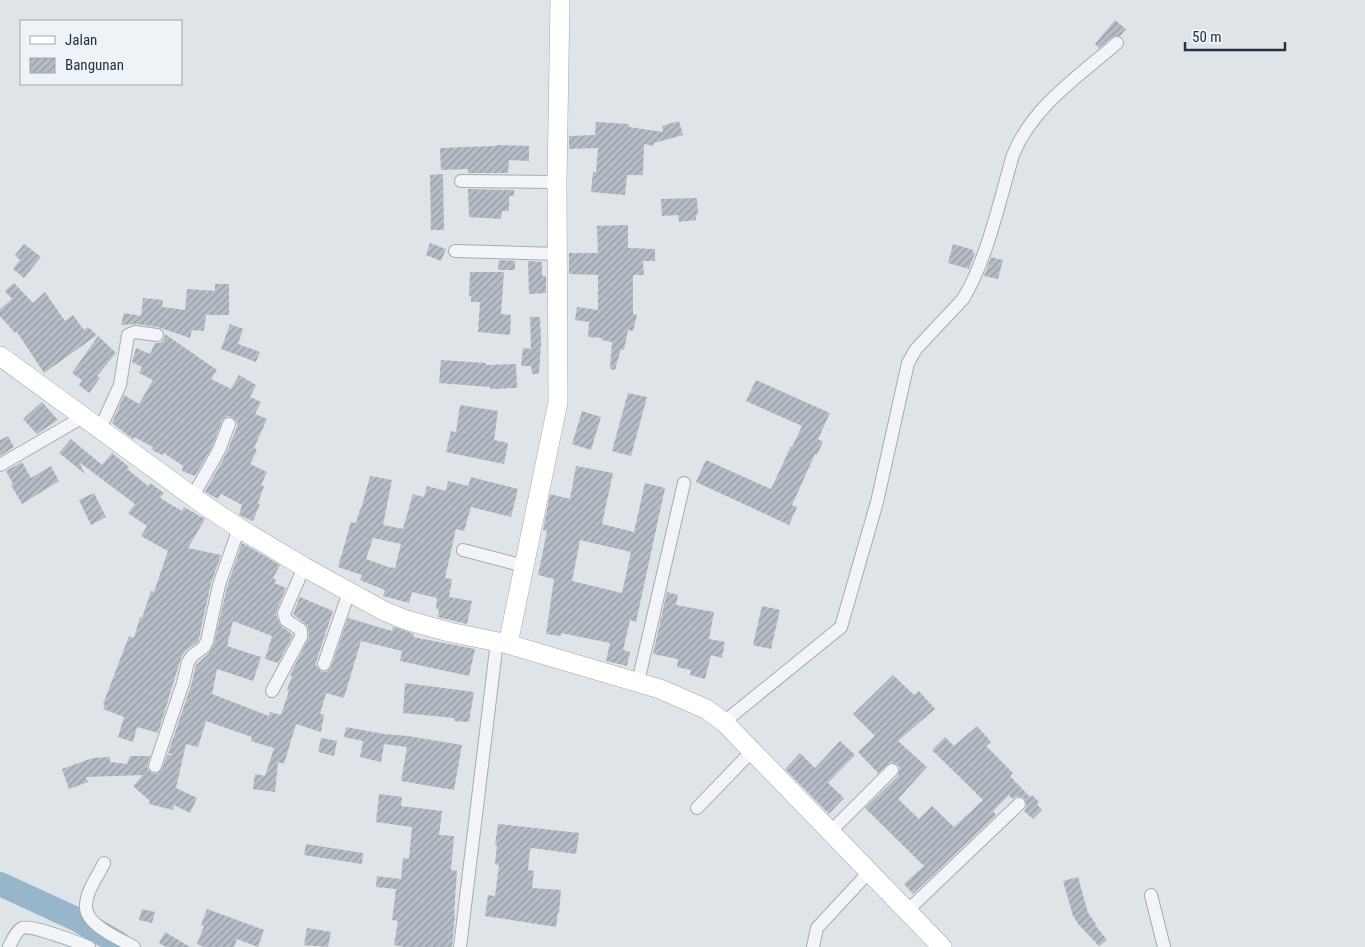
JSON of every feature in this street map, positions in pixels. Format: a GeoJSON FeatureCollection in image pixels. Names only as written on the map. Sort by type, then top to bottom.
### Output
{"type":"FeatureCollection","features":[{"type":"Feature","properties":{"kind":"main road"},"geometry":{"type":"LineString","coordinates":[[502,643],[524,566],[558,402],[557,182],[560,0]]}},
{"type":"Feature","properties":{"kind":"main road"},"geometry":{"type":"LineString","coordinates":[[0,356],[239,528],[304,568],[384,611],[406,620],[449,632],[502,643],[638,682],[692,701],[706,709],[724,722],[942,947]]}},
{"type":"Feature","properties":{"kind":"street"},"geometry":{"type":"LineString","coordinates":[[724,722],[838,631],[877,502],[908,362],[916,349],[964,299],[984,253],[1018,142],[1051,99],[1117,43]]}},
{"type":"Feature","properties":{"kind":"street"},"geometry":{"type":"LineString","coordinates":[[460,181],[557,182]]}},
{"type":"Feature","properties":{"kind":"street"},"geometry":{"type":"LineString","coordinates":[[455,251],[558,254]]}},
{"type":"Feature","properties":{"kind":"street"},"geometry":{"type":"LineString","coordinates":[[100,429],[120,385],[128,335],[135,332],[157,335]]}},
{"type":"Feature","properties":{"kind":"street"},"geometry":{"type":"LineString","coordinates":[[0,465],[83,417]]}},
{"type":"Feature","properties":{"kind":"street"},"geometry":{"type":"LineString","coordinates":[[193,496],[219,450],[230,424]]}},
{"type":"Feature","properties":{"kind":"street"},"geometry":{"type":"LineString","coordinates":[[638,682],[684,483]]}},
{"type":"Feature","properties":{"kind":"street"},"geometry":{"type":"LineString","coordinates":[[155,766],[190,658],[204,647],[207,641],[219,585],[239,528]]}},
{"type":"Feature","properties":{"kind":"street"},"geometry":{"type":"LineString","coordinates":[[464,550],[524,566]]}},
{"type":"Feature","properties":{"kind":"street"},"geometry":{"type":"LineString","coordinates":[[272,691],[301,637],[301,630],[286,620],[284,613],[304,568]]}},
{"type":"Feature","properties":{"kind":"street"},"geometry":{"type":"LineString","coordinates":[[324,664],[349,592]]}},
{"type":"Feature","properties":{"kind":"street"},"geometry":{"type":"LineString","coordinates":[[460,947],[502,643]]}},
{"type":"Feature","properties":{"kind":"street"},"geometry":{"type":"LineString","coordinates":[[697,808],[752,751]]}},
{"type":"Feature","properties":{"kind":"street"},"geometry":{"type":"LineString","coordinates":[[831,831],[892,770]]}},
{"type":"Feature","properties":{"kind":"street"},"geometry":{"type":"LineString","coordinates":[[907,911],[1020,804]]}},
{"type":"Feature","properties":{"kind":"street"},"geometry":{"type":"LineString","coordinates":[[104,863],[89,892],[86,905],[87,913],[97,925],[134,947]]}},
{"type":"Feature","properties":{"kind":"street"},"geometry":{"type":"LineString","coordinates":[[813,947],[817,928],[869,872]]}},
{"type":"Feature","properties":{"kind":"street"},"geometry":{"type":"LineString","coordinates":[[1151,895],[1164,947]]}},
{"type":"Feature","properties":{"kind":"street"},"geometry":{"type":"LineString","coordinates":[[9,947],[20,929],[26,927],[89,947]]}},
{"type":"Feature","properties":{"kind":"building"},"geometry":{"type":"Polygon","coordinates":[[[1115,20],[1126,29],[1120,36],[1112,37],[1099,48],[1095,44],[1115,20]]]}},
{"type":"Feature","properties":{"kind":"building"},"geometry":{"type":"Polygon","coordinates":[[[679,121],[683,135],[654,143],[653,146],[644,144],[643,175],[627,175],[625,195],[591,192],[593,172],[596,172],[598,148],[569,149],[569,136],[595,135],[596,122],[629,124],[629,127],[663,132],[662,126],[679,121]]]}},
{"type":"Feature","properties":{"kind":"building"},"geometry":{"type":"Polygon","coordinates":[[[496,145],[529,146],[529,161],[509,160],[508,173],[468,173],[468,169],[441,170],[440,148],[496,145]]]}},
{"type":"Feature","properties":{"kind":"building"},"geometry":{"type":"Polygon","coordinates":[[[443,174],[444,230],[431,230],[430,175],[443,174]]]}},
{"type":"Feature","properties":{"kind":"building"},"geometry":{"type":"Polygon","coordinates":[[[468,189],[514,190],[514,196],[509,196],[509,211],[502,211],[501,219],[469,217],[468,189]]]}},
{"type":"Feature","properties":{"kind":"building"},"geometry":{"type":"Polygon","coordinates":[[[697,198],[698,214],[696,215],[696,220],[679,222],[678,215],[662,216],[661,199],[697,198]]]}},
{"type":"Feature","properties":{"kind":"building"},"geometry":{"type":"Polygon","coordinates":[[[628,225],[628,248],[655,249],[655,261],[643,261],[644,275],[633,275],[633,314],[637,315],[633,331],[628,330],[624,350],[621,349],[615,370],[610,369],[612,342],[601,340],[602,338],[588,337],[589,322],[575,320],[577,307],[598,310],[598,275],[569,274],[569,253],[598,253],[597,226],[628,225]]]}},
{"type":"Feature","properties":{"kind":"building"},"geometry":{"type":"Polygon","coordinates":[[[430,243],[446,249],[441,261],[426,255],[430,243]]]}},
{"type":"Feature","properties":{"kind":"building"},"geometry":{"type":"Polygon","coordinates":[[[24,244],[41,257],[24,278],[13,269],[20,260],[15,255],[24,244]]]}},
{"type":"Feature","properties":{"kind":"building"},"geometry":{"type":"Polygon","coordinates":[[[953,244],[973,250],[972,252],[975,253],[969,269],[948,263],[953,244]]]}},
{"type":"Feature","properties":{"kind":"building"},"geometry":{"type":"Polygon","coordinates":[[[991,257],[1003,260],[998,279],[984,276],[991,257]]]}},
{"type":"Feature","properties":{"kind":"building"},"geometry":{"type":"Polygon","coordinates":[[[499,260],[515,261],[515,270],[498,270],[499,260]]]}},
{"type":"Feature","properties":{"kind":"building"},"geometry":{"type":"Polygon","coordinates":[[[528,261],[542,262],[542,276],[546,276],[546,293],[529,294],[528,261]]]}},
{"type":"Feature","properties":{"kind":"building"},"geometry":{"type":"Polygon","coordinates":[[[470,272],[504,272],[501,314],[511,315],[510,335],[478,332],[480,302],[471,302],[471,296],[469,296],[470,272]]]}},
{"type":"Feature","properties":{"kind":"building"},"geometry":{"type":"Polygon","coordinates":[[[14,283],[33,303],[45,292],[65,321],[73,315],[84,330],[88,327],[97,335],[44,373],[17,332],[15,333],[0,316],[0,309],[12,299],[5,291],[14,283]]]}},
{"type":"Feature","properties":{"kind":"building"},"geometry":{"type":"Polygon","coordinates":[[[215,284],[229,284],[229,315],[206,315],[204,331],[192,330],[190,338],[158,327],[136,324],[121,325],[124,313],[141,316],[143,298],[163,300],[162,307],[185,310],[187,289],[215,291],[215,284]]]}},
{"type":"Feature","properties":{"kind":"building"},"geometry":{"type":"Polygon","coordinates":[[[530,317],[540,317],[539,374],[532,374],[531,366],[521,366],[523,348],[531,349],[530,317]]]}},
{"type":"Feature","properties":{"kind":"building"},"geometry":{"type":"Polygon","coordinates":[[[230,324],[243,329],[238,344],[260,352],[256,362],[221,349],[230,324]]]}},
{"type":"Feature","properties":{"kind":"building"},"geometry":{"type":"Polygon","coordinates":[[[165,334],[217,370],[211,379],[231,389],[239,375],[256,385],[250,397],[261,402],[255,414],[267,419],[254,448],[257,450],[250,464],[267,472],[261,485],[264,486],[258,503],[260,504],[253,521],[239,515],[242,505],[221,494],[218,499],[205,492],[226,454],[237,427],[237,422],[232,417],[227,416],[222,421],[212,447],[195,476],[182,471],[183,466],[164,453],[162,455],[152,450],[153,447],[134,437],[133,439],[112,423],[124,395],[139,404],[153,380],[139,373],[142,367],[132,362],[136,348],[150,354],[155,343],[160,343],[164,340],[165,334]]]}},
{"type":"Feature","properties":{"kind":"building"},"geometry":{"type":"Polygon","coordinates":[[[98,336],[116,353],[97,376],[100,378],[89,393],[79,385],[82,380],[72,373],[98,336]]]}},
{"type":"Feature","properties":{"kind":"building"},"geometry":{"type":"Polygon","coordinates":[[[441,360],[486,363],[486,365],[516,364],[517,388],[490,389],[490,387],[439,383],[441,360]]]}},
{"type":"Feature","properties":{"kind":"building"},"geometry":{"type":"Polygon","coordinates":[[[756,380],[830,413],[818,439],[823,442],[817,455],[815,454],[792,505],[797,507],[789,525],[696,482],[706,460],[771,489],[802,426],[746,401],[756,380]]]}},
{"type":"Feature","properties":{"kind":"building"},"geometry":{"type":"Polygon","coordinates":[[[628,393],[647,397],[631,456],[612,451],[628,393]]]}},
{"type":"Feature","properties":{"kind":"building"},"geometry":{"type":"Polygon","coordinates":[[[42,402],[58,420],[37,434],[23,419],[42,402]]]}},
{"type":"Feature","properties":{"kind":"building"},"geometry":{"type":"Polygon","coordinates":[[[460,405],[498,411],[494,440],[508,443],[504,464],[446,452],[451,431],[456,432],[460,405]]]}},
{"type":"Feature","properties":{"kind":"building"},"geometry":{"type":"Polygon","coordinates":[[[582,411],[601,417],[591,450],[572,444],[582,411]]]}},
{"type":"Feature","properties":{"kind":"building"},"geometry":{"type":"Polygon","coordinates":[[[8,436],[14,447],[0,456],[0,440],[8,436]]]}},
{"type":"Feature","properties":{"kind":"building"},"geometry":{"type":"Polygon","coordinates":[[[71,439],[102,465],[112,453],[129,467],[127,469],[148,486],[150,483],[164,493],[160,498],[182,511],[184,507],[205,519],[188,548],[221,555],[211,583],[198,642],[185,651],[181,658],[158,733],[137,727],[133,742],[118,737],[124,717],[103,709],[105,705],[103,704],[129,636],[134,638],[140,617],[142,618],[151,591],[154,592],[168,551],[141,536],[147,526],[128,513],[135,504],[79,462],[85,474],[59,453],[71,439]]]}},
{"type":"Feature","properties":{"kind":"building"},"geometry":{"type":"Polygon","coordinates":[[[22,462],[31,478],[51,466],[59,481],[22,504],[11,485],[13,484],[6,471],[22,462]]]}},
{"type":"Feature","properties":{"kind":"building"},"geometry":{"type":"Polygon","coordinates":[[[576,466],[613,473],[602,524],[634,532],[645,483],[665,488],[636,622],[630,620],[623,650],[630,652],[627,666],[606,661],[610,643],[561,633],[561,636],[546,634],[554,579],[538,575],[547,531],[543,530],[550,494],[570,499],[576,466]],[[580,540],[572,581],[622,593],[631,552],[580,540]]]}},
{"type":"Feature","properties":{"kind":"building"},"geometry":{"type":"Polygon","coordinates":[[[370,476],[392,480],[383,525],[403,529],[413,494],[424,497],[427,486],[446,491],[448,481],[468,486],[471,477],[518,489],[511,517],[471,507],[464,531],[456,529],[445,578],[452,579],[449,597],[472,601],[467,624],[438,617],[439,609],[436,609],[437,598],[412,592],[409,603],[383,596],[385,590],[360,580],[362,575],[338,567],[351,522],[356,523],[370,476]],[[373,538],[366,559],[395,568],[401,544],[373,538]]]}},
{"type":"Feature","properties":{"kind":"building"},"geometry":{"type":"Polygon","coordinates":[[[94,493],[106,517],[91,525],[79,500],[94,493]]]}},
{"type":"Feature","properties":{"kind":"building"},"geometry":{"type":"Polygon","coordinates":[[[242,543],[280,565],[273,578],[276,580],[274,583],[286,588],[276,615],[281,626],[293,635],[278,663],[265,659],[272,636],[233,621],[227,646],[261,657],[253,681],[217,669],[212,694],[269,716],[270,712],[281,715],[289,691],[287,690],[292,676],[290,675],[309,637],[308,626],[293,614],[300,597],[333,611],[316,662],[316,666],[321,671],[326,672],[331,667],[348,618],[392,631],[393,627],[395,627],[414,634],[413,637],[475,649],[469,676],[400,661],[402,651],[361,641],[344,698],[326,693],[320,714],[324,715],[321,732],[296,724],[284,764],[278,762],[275,792],[253,789],[255,774],[265,776],[274,748],[251,741],[252,737],[206,721],[198,747],[186,744],[176,788],[197,798],[190,813],[174,805],[173,810],[149,804],[150,801],[133,786],[143,775],[86,777],[88,782],[69,789],[62,769],[93,758],[110,757],[110,762],[127,764],[130,756],[150,756],[147,768],[156,774],[162,769],[167,755],[174,755],[168,753],[191,686],[196,665],[209,653],[214,644],[227,587],[242,543]]]}},
{"type":"Feature","properties":{"kind":"building"},"geometry":{"type":"Polygon","coordinates":[[[667,592],[678,595],[676,605],[714,612],[709,639],[725,642],[722,658],[711,655],[705,679],[690,675],[691,670],[677,667],[678,659],[653,654],[667,592]]]}},
{"type":"Feature","properties":{"kind":"building"},"geometry":{"type":"Polygon","coordinates":[[[762,606],[780,610],[771,649],[753,645],[762,606]]]}},
{"type":"Feature","properties":{"kind":"building"},"geometry":{"type":"Polygon","coordinates":[[[893,675],[914,695],[919,691],[935,709],[898,741],[927,767],[898,799],[919,819],[932,806],[954,827],[983,800],[932,750],[945,737],[954,746],[977,726],[991,742],[986,746],[1013,773],[1010,776],[1030,797],[1032,795],[1039,802],[1037,804],[1042,810],[1033,819],[1024,811],[1027,806],[1024,798],[1018,796],[1012,799],[1009,795],[993,811],[996,815],[913,894],[904,884],[924,866],[865,808],[898,776],[900,767],[890,762],[878,773],[858,752],[875,736],[853,714],[893,675]]]}},
{"type":"Feature","properties":{"kind":"building"},"geometry":{"type":"Polygon","coordinates":[[[405,683],[474,692],[469,722],[454,721],[454,718],[403,713],[405,683]]]}},
{"type":"Feature","properties":{"kind":"building"},"geometry":{"type":"Polygon","coordinates":[[[346,727],[462,745],[454,790],[401,781],[407,747],[384,744],[381,762],[360,757],[363,741],[344,737],[346,727]]]}},
{"type":"Feature","properties":{"kind":"building"},"geometry":{"type":"Polygon","coordinates":[[[321,738],[337,741],[334,756],[318,752],[321,738]]]}},
{"type":"Feature","properties":{"kind":"building"},"geometry":{"type":"Polygon","coordinates":[[[840,741],[855,755],[828,783],[844,798],[829,814],[785,769],[800,753],[815,768],[840,741]]]}},
{"type":"Feature","properties":{"kind":"building"},"geometry":{"type":"Polygon","coordinates":[[[379,794],[402,797],[401,806],[442,811],[439,835],[454,836],[451,870],[457,871],[452,947],[404,947],[394,945],[398,921],[392,920],[396,889],[376,887],[377,876],[401,879],[403,858],[409,859],[412,827],[376,822],[379,794]]]}},
{"type":"Feature","properties":{"kind":"building"},"geometry":{"type":"Polygon","coordinates":[[[498,824],[579,833],[576,854],[530,849],[528,870],[534,871],[532,888],[561,890],[556,927],[485,916],[488,895],[495,896],[499,865],[495,864],[498,824]]]}},
{"type":"Feature","properties":{"kind":"building"},"geometry":{"type":"Polygon","coordinates":[[[306,844],[363,853],[362,864],[304,855],[306,844]]]}},
{"type":"Feature","properties":{"kind":"building"},"geometry":{"type":"Polygon","coordinates":[[[1078,877],[1088,913],[1107,940],[1099,946],[1073,916],[1063,881],[1078,877]]]}},
{"type":"Feature","properties":{"kind":"building"},"geometry":{"type":"Polygon","coordinates":[[[142,909],[155,912],[152,923],[139,920],[142,909]]]}},
{"type":"Feature","properties":{"kind":"building"},"geometry":{"type":"Polygon","coordinates":[[[207,909],[264,930],[258,947],[237,939],[234,947],[204,947],[197,944],[204,926],[201,925],[207,909]]]}},
{"type":"Feature","properties":{"kind":"building"},"geometry":{"type":"Polygon","coordinates":[[[307,928],[331,932],[328,947],[304,945],[307,928]]]}},
{"type":"Feature","properties":{"kind":"building"},"geometry":{"type":"Polygon","coordinates":[[[165,932],[190,947],[166,947],[159,943],[165,932]]]}},
{"type":"Feature","properties":{"kind":"waterway"},"geometry":{"type":"LineString","coordinates":[[0,884],[76,919],[118,943]]}}]}
